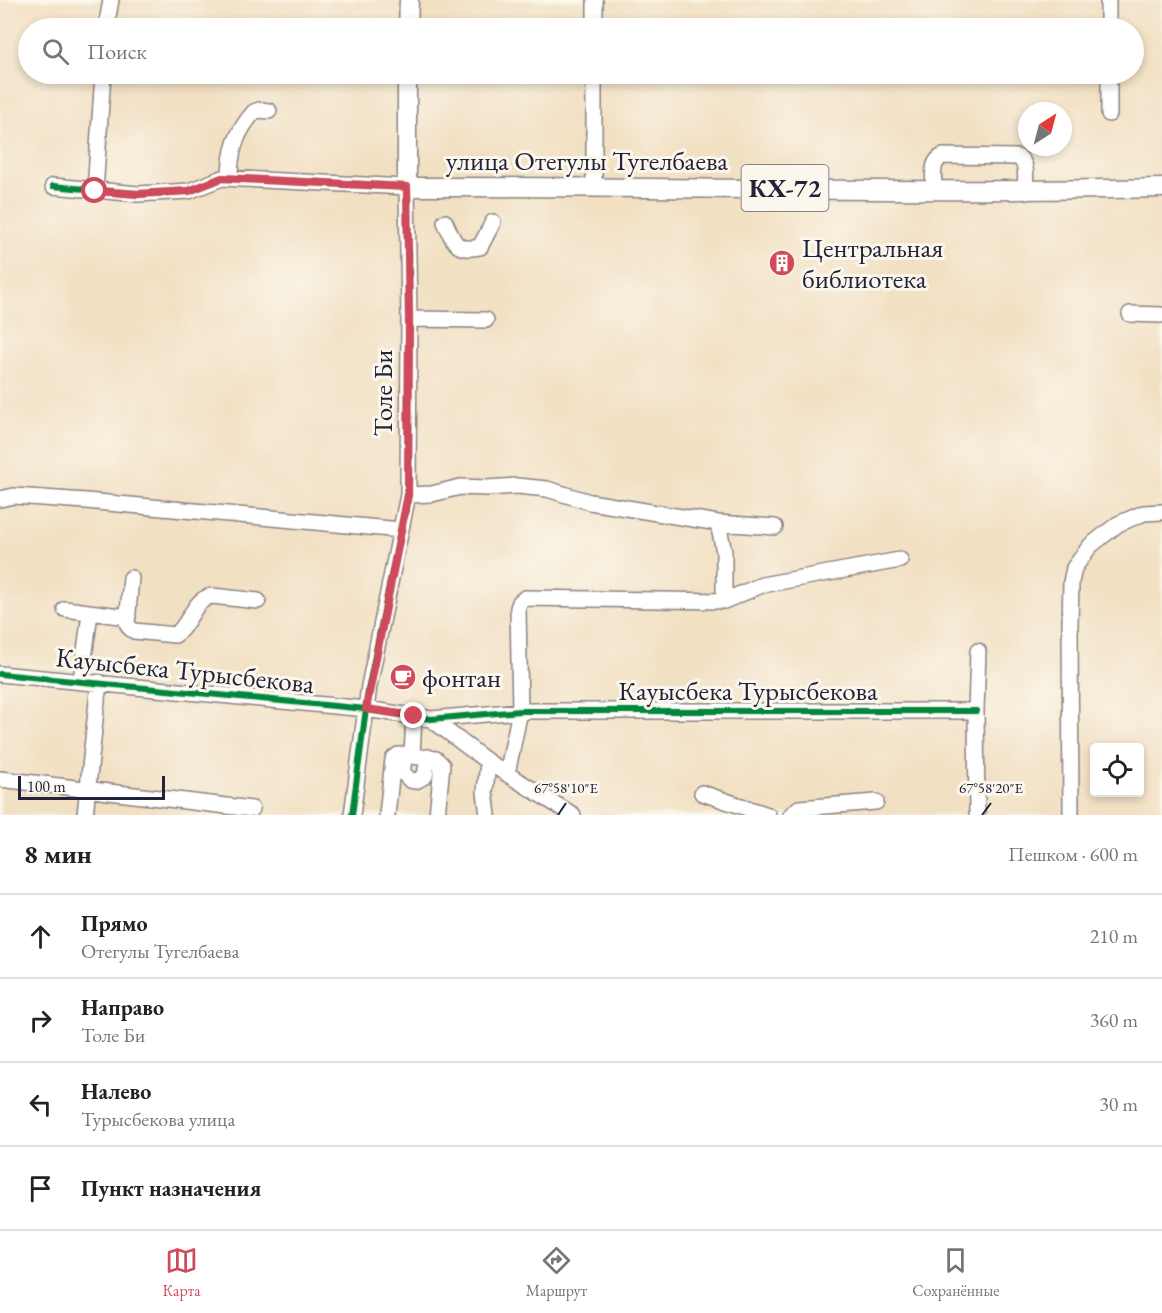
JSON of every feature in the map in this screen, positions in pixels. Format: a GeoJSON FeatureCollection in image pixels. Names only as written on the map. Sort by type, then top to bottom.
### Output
{"type":"FeatureCollection","features":[{"type":"Feature","properties":{"kind":"main road"},"geometry":{"type":"LineString","coordinates":[[408,18],[409,0]]}},
{"type":"Feature","properties":{"kind":"main road","name":"Толе Би"},"geometry":{"type":"LineString","coordinates":[[407,84],[407,187]]}},
{"type":"Feature","properties":{"kind":"main road","name":"улица Отегулы Тугелбаева"},"geometry":{"type":"LineString","coordinates":[[407,187],[594,186],[1025,190],[1162,188]]}},
{"type":"Feature","properties":{"kind":"street"},"geometry":{"type":"LineString","coordinates":[[108,18],[111,0]]}},
{"type":"Feature","properties":{"kind":"street"},"geometry":{"type":"LineString","coordinates":[[594,18],[595,0]]}},
{"type":"Feature","properties":{"kind":"street"},"geometry":{"type":"LineString","coordinates":[[1108,0],[1108,18]]}},
{"type":"Feature","properties":{"kind":"street"},"geometry":{"type":"LineString","coordinates":[[95,191],[102,84]]}},
{"type":"Feature","properties":{"kind":"street"},"geometry":{"type":"LineString","coordinates":[[594,84],[594,186]]}},
{"type":"Feature","properties":{"kind":"street"},"geometry":{"type":"LineString","coordinates":[[1109,84],[1109,114]]}},
{"type":"Feature","properties":{"kind":"street"},"geometry":{"type":"LineString","coordinates":[[230,178],[230,156],[239,136],[255,112],[270,111]]}},
{"type":"Feature","properties":{"kind":"street"},"geometry":{"type":"LineString","coordinates":[[934,189],[934,163],[943,156],[1023,159],[1025,190]]}},
{"type":"Feature","properties":{"kind":"street"},"geometry":{"type":"LineString","coordinates":[[53,186],[138,194],[189,191],[219,178],[230,178],[407,187]]}},
{"type":"Feature","properties":{"kind":"street","name":"Толе Би"},"geometry":{"type":"LineString","coordinates":[[352,815],[365,714],[408,495],[407,187]]}},
{"type":"Feature","properties":{"kind":"street"},"geometry":{"type":"LineString","coordinates":[[445,222],[455,243],[463,249],[480,247],[493,222]]}},
{"type":"Feature","properties":{"kind":"street"},"geometry":{"type":"LineString","coordinates":[[1130,314],[1162,315]]}},
{"type":"Feature","properties":{"kind":"street"},"geometry":{"type":"LineString","coordinates":[[409,319],[486,320]]}},
{"type":"Feature","properties":{"kind":"street"},"geometry":{"type":"LineString","coordinates":[[408,495],[432,494],[460,487],[517,486],[547,489],[590,502],[717,523],[775,527]]}},
{"type":"Feature","properties":{"kind":"street"},"geometry":{"type":"LineString","coordinates":[[0,499],[14,496],[86,501],[401,530]]}},
{"type":"Feature","properties":{"kind":"street"},"geometry":{"type":"LineString","coordinates":[[1071,815],[1070,623],[1071,582],[1074,568],[1090,546],[1118,525],[1144,513],[1162,512]]}},
{"type":"Feature","properties":{"kind":"street"},"geometry":{"type":"LineString","coordinates":[[717,523],[724,552],[724,601]]}},
{"type":"Feature","properties":{"kind":"street"},"geometry":{"type":"LineString","coordinates":[[507,774],[520,711],[518,608],[525,598],[724,601],[762,585],[900,560]]}},
{"type":"Feature","properties":{"kind":"street"},"geometry":{"type":"LineString","coordinates":[[131,578],[128,617],[130,628],[134,631],[175,635],[206,597],[258,601]]}},
{"type":"Feature","properties":{"kind":"street"},"geometry":{"type":"LineString","coordinates":[[65,609],[128,617]]}},
{"type":"Feature","properties":{"kind":"street"},"geometry":{"type":"LineString","coordinates":[[81,681],[90,612]]}},
{"type":"Feature","properties":{"kind":"street"},"geometry":{"type":"LineString","coordinates":[[977,815],[978,651]]}},
{"type":"Feature","properties":{"kind":"street","name":"Кауысбека Турысбекова"},"geometry":{"type":"LineString","coordinates":[[0,674],[99,682],[365,714],[430,719],[520,711],[976,711]]}},
{"type":"Feature","properties":{"kind":"street"},"geometry":{"type":"LineString","coordinates":[[85,815],[99,682]]}},
{"type":"Feature","properties":{"kind":"street"},"geometry":{"type":"LineString","coordinates":[[414,716],[409,755],[402,772],[410,780],[416,781],[425,776],[428,757]]}},
{"type":"Feature","properties":{"kind":"street"},"geometry":{"type":"LineString","coordinates":[[430,719],[489,762],[573,815]]}},
{"type":"Feature","properties":{"kind":"street"},"geometry":{"type":"LineString","coordinates":[[387,815],[393,759],[398,755],[428,757],[439,761],[442,765],[437,815]]}},
{"type":"Feature","properties":{"kind":"street"},"geometry":{"type":"LineString","coordinates":[[488,815],[485,792],[489,762]]}},
{"type":"Feature","properties":{"kind":"street"},"geometry":{"type":"LineString","coordinates":[[0,779],[252,810]]}},
{"type":"Feature","properties":{"kind":"street"},"geometry":{"type":"LineString","coordinates":[[702,793],[768,815]]}},
{"type":"Feature","properties":{"kind":"street"},"geometry":{"type":"LineString","coordinates":[[791,815],[799,808],[876,802]]}},
{"type":"Feature","properties":{"kind":"cycle path"},"geometry":{"type":"LineString","coordinates":[[53,186],[138,194],[189,191],[222,178],[407,187],[408,495],[369,686],[352,815]]}},
{"type":"Feature","properties":{"kind":"cycle path"},"geometry":{"type":"LineString","coordinates":[[0,674],[366,709],[431,719],[520,711],[976,711]]}},
{"type":"Feature","properties":{"kind":"place","name":"Центральная библиотека"},"geometry":{"type":"Point","coordinates":[782,263]}},
{"type":"Feature","properties":{"kind":"place","name":"фонтан"},"geometry":{"type":"Point","coordinates":[403,677]}},
{"type":"Feature","properties":{"kind":"route"},"geometry":{"type":"LineString","coordinates":[[95,191],[138,194],[189,191],[219,178],[407,187],[408,495],[366,709],[414,716]]}}]}
